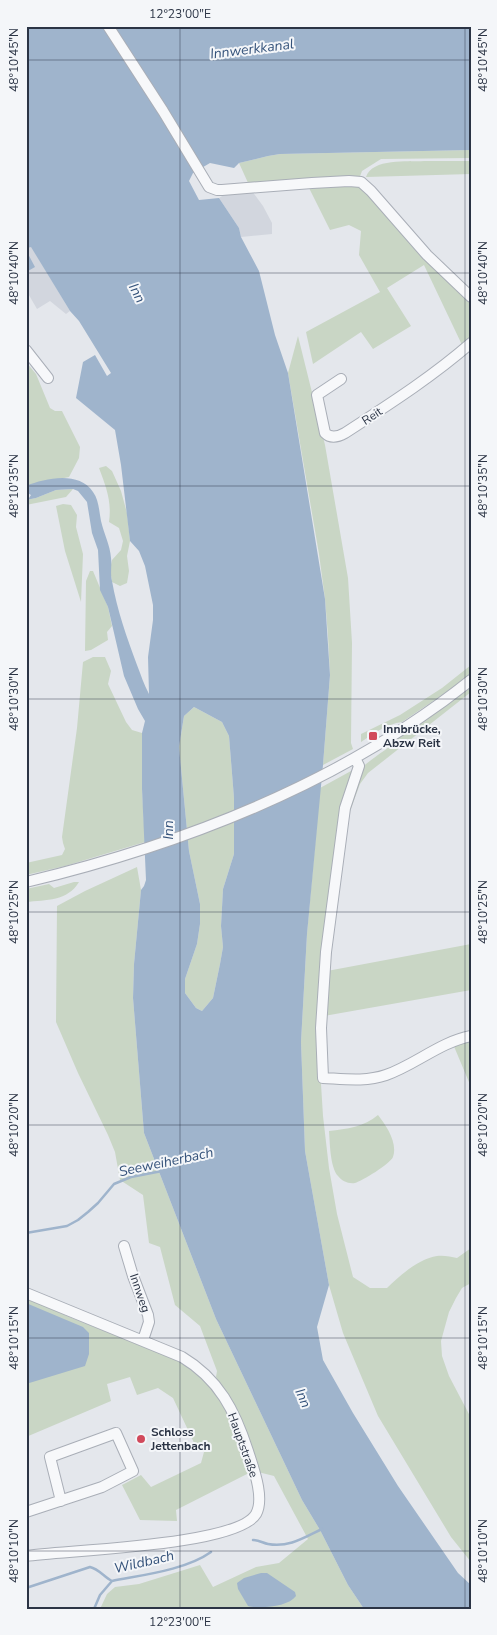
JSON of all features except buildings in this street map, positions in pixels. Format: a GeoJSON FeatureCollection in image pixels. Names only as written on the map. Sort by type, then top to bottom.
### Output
{"type":"FeatureCollection","features":[{"type":"Feature","properties":{"kind":"street"},"geometry":{"type":"LineString","coordinates":[[108,26],[163,110],[209,187],[217,190],[312,183],[361,182],[427,254],[471,297]]}},
{"type":"Feature","properties":{"kind":"street","name":"Reit"},"geometry":{"type":"LineString","coordinates":[[341,379],[317,394],[325,433],[332,437],[345,433],[408,392],[451,361],[471,343]]}},
{"type":"Feature","properties":{"kind":"street"},"geometry":{"type":"LineString","coordinates":[[26,350],[48,378]]}},
{"type":"Feature","properties":{"kind":"street"},"geometry":{"type":"LineString","coordinates":[[26,882],[134,854],[194,833],[301,786],[355,758],[421,716],[471,680]]}},
{"type":"Feature","properties":{"kind":"street"},"geometry":{"type":"LineString","coordinates":[[355,758],[359,766],[345,808],[326,952],[322,1028],[323,1078],[365,1079],[384,1076],[453,1041],[471,1036]]}},
{"type":"Feature","properties":{"kind":"street","name":"Innweg"},"geometry":{"type":"LineString","coordinates":[[124,1246],[148,1315],[149,1322],[143,1340]]}},
{"type":"Feature","properties":{"kind":"street","name":"Hauptstraße"},"geometry":{"type":"LineString","coordinates":[[26,1293],[182,1356],[201,1369],[217,1386],[239,1427],[254,1468],[259,1498],[256,1514],[249,1520],[227,1531],[155,1545],[76,1550],[26,1556]]}},
{"type":"Feature","properties":{"kind":"street"},"geometry":{"type":"LineString","coordinates":[[26,1512],[61,1501],[102,1487],[132,1471],[116,1433],[50,1457],[61,1501]]}},
{"type":"Feature","properties":{"kind":"shaded area"},"geometry":{"type":"Polygon","coordinates":[[[252,191],[272,223],[272,234],[241,237],[239,228],[219,198],[227,193],[252,191]]]}},
{"type":"Feature","properties":{"kind":"shaded area"},"geometry":{"type":"Polygon","coordinates":[[[31,246],[70,311],[66,314],[50,301],[37,309],[26,290],[28,257],[26,251],[31,246]]]}},
{"type":"Feature","properties":{"kind":"green space"},"geometry":{"type":"Polygon","coordinates":[[[471,150],[471,158],[381,159],[362,171],[359,179],[249,185],[239,163],[280,154],[471,150]]]}},
{"type":"Feature","properties":{"kind":"green space"},"geometry":{"type":"Polygon","coordinates":[[[471,161],[471,174],[366,177],[375,167],[391,162],[471,161]]]}},
{"type":"Feature","properties":{"kind":"green space"},"geometry":{"type":"Polygon","coordinates":[[[308,186],[360,186],[428,261],[471,303],[471,340],[463,347],[424,265],[387,288],[411,326],[373,349],[361,332],[313,364],[306,332],[380,292],[359,255],[361,231],[349,225],[330,230],[308,186]]]}},
{"type":"Feature","properties":{"kind":"green space"},"geometry":{"type":"Polygon","coordinates":[[[298,336],[325,445],[348,578],[352,643],[351,743],[353,749],[323,765],[330,675],[328,636],[319,554],[288,373],[298,336]]]}},
{"type":"Feature","properties":{"kind":"green space"},"geometry":{"type":"Polygon","coordinates":[[[26,362],[36,374],[50,408],[55,411],[62,411],[80,447],[79,458],[69,477],[26,486],[26,362]]]}},
{"type":"Feature","properties":{"kind":"green space"},"geometry":{"type":"Polygon","coordinates":[[[106,466],[112,471],[121,491],[127,513],[130,541],[127,556],[129,571],[127,583],[120,586],[112,582],[110,569],[112,560],[121,550],[123,541],[119,528],[109,522],[109,501],[99,468],[106,466]]]}},
{"type":"Feature","properties":{"kind":"green space"},"geometry":{"type":"Polygon","coordinates":[[[73,489],[66,497],[26,505],[26,500],[56,490],[73,489]]]}},
{"type":"Feature","properties":{"kind":"green space"},"geometry":{"type":"Polygon","coordinates":[[[63,504],[71,505],[77,515],[76,527],[83,554],[81,602],[65,551],[56,506],[63,504]]]}},
{"type":"Feature","properties":{"kind":"green space"},"geometry":{"type":"Polygon","coordinates":[[[90,571],[93,571],[108,607],[112,626],[107,632],[108,640],[91,650],[85,651],[86,581],[90,571]]]}},
{"type":"Feature","properties":{"kind":"green space"},"geometry":{"type":"Polygon","coordinates":[[[93,657],[105,657],[111,671],[108,684],[126,722],[132,730],[142,733],[142,789],[145,842],[65,866],[26,875],[26,863],[62,855],[65,849],[62,837],[77,728],[83,662],[93,657]]]}},
{"type":"Feature","properties":{"kind":"green space"},"geometry":{"type":"Polygon","coordinates":[[[471,665],[471,673],[448,691],[402,722],[386,727],[361,742],[361,734],[400,715],[442,688],[471,665]]]}},
{"type":"Feature","properties":{"kind":"green space"},"geometry":{"type":"Polygon","coordinates":[[[471,686],[471,692],[368,773],[360,784],[346,822],[355,782],[366,764],[394,743],[402,734],[471,686]]]}},
{"type":"Feature","properties":{"kind":"green space"},"geometry":{"type":"Polygon","coordinates":[[[194,707],[222,722],[229,736],[234,798],[234,854],[223,889],[221,926],[223,947],[213,998],[202,1011],[196,1008],[185,993],[185,979],[197,944],[200,904],[189,851],[179,747],[184,716],[194,707]]]}},
{"type":"Feature","properties":{"kind":"green space"},"geometry":{"type":"Polygon","coordinates":[[[351,771],[341,812],[320,1068],[329,1168],[337,1214],[353,1277],[370,1288],[387,1288],[404,1273],[430,1257],[447,1256],[457,1258],[471,1248],[471,1283],[462,1288],[456,1298],[449,1312],[441,1341],[442,1356],[449,1376],[471,1418],[471,1562],[451,1537],[378,1416],[343,1333],[329,1285],[305,1151],[301,1042],[307,934],[320,788],[351,771]]]}},
{"type":"Feature","properties":{"kind":"green space"},"geometry":{"type":"Polygon","coordinates":[[[137,867],[141,890],[134,964],[133,998],[144,1133],[216,1319],[302,1500],[320,1530],[348,1585],[364,1609],[100,1609],[107,1594],[115,1587],[139,1584],[200,1565],[213,1587],[256,1567],[279,1563],[308,1539],[274,1476],[258,1472],[244,1424],[216,1377],[217,1371],[200,1326],[175,1305],[160,1247],[149,1243],[143,1195],[120,1180],[115,1152],[56,1022],[57,906],[137,867]]]}},
{"type":"Feature","properties":{"kind":"green space"},"geometry":{"type":"Polygon","coordinates":[[[79,882],[69,893],[63,896],[49,900],[26,902],[26,889],[49,884],[54,888],[79,882]]]}},
{"type":"Feature","properties":{"kind":"green space"},"geometry":{"type":"Polygon","coordinates":[[[471,944],[471,990],[324,1016],[327,971],[471,944]]]}},
{"type":"Feature","properties":{"kind":"green space"},"geometry":{"type":"Polygon","coordinates":[[[471,1039],[471,1087],[453,1044],[471,1039]]]}},
{"type":"Feature","properties":{"kind":"green space"},"geometry":{"type":"Polygon","coordinates":[[[378,1115],[393,1140],[393,1157],[382,1168],[363,1179],[355,1183],[345,1182],[338,1176],[333,1167],[329,1131],[361,1125],[378,1115]]]}},
{"type":"Feature","properties":{"kind":"green space"},"geometry":{"type":"Polygon","coordinates":[[[26,1298],[171,1357],[196,1372],[212,1386],[237,1430],[249,1473],[176,1510],[177,1521],[140,1520],[122,1485],[141,1475],[151,1487],[201,1463],[204,1452],[195,1445],[173,1398],[158,1388],[137,1395],[130,1377],[107,1384],[111,1401],[26,1437],[26,1298]]]}},
{"type":"Feature","properties":{"kind":"water"},"geometry":{"type":"Polygon","coordinates":[[[26,26],[471,26],[471,150],[280,154],[239,163],[234,168],[210,163],[193,173],[189,181],[199,200],[219,198],[239,228],[241,237],[259,271],[275,335],[288,373],[325,599],[330,675],[307,934],[301,1042],[305,1151],[329,1285],[317,1327],[323,1360],[398,1486],[458,1573],[471,1585],[471,1609],[364,1609],[348,1585],[320,1530],[302,1500],[216,1319],[144,1133],[133,998],[134,964],[141,890],[146,880],[142,789],[142,733],[145,721],[124,676],[108,607],[100,590],[98,550],[92,533],[87,502],[78,491],[73,489],[56,490],[26,500],[31,495],[26,492],[26,486],[52,479],[71,479],[87,485],[95,495],[110,553],[111,578],[119,613],[149,694],[148,657],[153,605],[145,566],[139,551],[130,541],[115,430],[76,398],[83,362],[95,355],[107,376],[111,373],[31,247],[28,248],[27,252],[35,267],[28,271],[26,269],[26,26]],[[194,707],[184,716],[179,747],[189,851],[200,904],[197,944],[185,979],[185,993],[196,1008],[202,1011],[213,998],[220,964],[223,947],[221,926],[223,889],[234,854],[234,798],[229,736],[222,722],[194,707]]]}},
{"type":"Feature","properties":{"kind":"water"},"geometry":{"type":"Polygon","coordinates":[[[26,1303],[83,1327],[89,1333],[89,1354],[85,1366],[26,1384],[26,1303]]]}},
{"type":"Feature","properties":{"kind":"water"},"geometry":{"type":"Polygon","coordinates":[[[267,1573],[295,1592],[296,1596],[287,1603],[280,1605],[248,1606],[238,1589],[237,1583],[244,1578],[267,1573]]]}},
{"type":"Feature","properties":{"kind":"waterway","name":"Seeweiherbach"},"geometry":{"type":"LineString","coordinates":[[26,1233],[67,1226],[88,1212],[114,1184],[131,1177],[162,1171]]}},
{"type":"Feature","properties":{"kind":"waterway","name":"Wildbach"},"geometry":{"type":"LineString","coordinates":[[253,1540],[276,1545],[290,1543],[322,1529]]}},
{"type":"Feature","properties":{"kind":"waterway","name":"Wildbach"},"geometry":{"type":"LineString","coordinates":[[26,1588],[90,1567],[96,1569],[112,1581],[150,1574],[177,1568],[211,1552]]}},
{"type":"Feature","properties":{"kind":"waterway"},"geometry":{"type":"LineString","coordinates":[[94,1609],[100,1595],[112,1581]]}},
{"type":"Feature","properties":{"kind":"place","name":"Innbrücke, Abzw Reit"},"geometry":{"type":"Point","coordinates":[373,736]}},
{"type":"Feature","properties":{"kind":"place","name":"Schloss Jettenbach"},"geometry":{"type":"Point","coordinates":[141,1439]}},
{"type":"Feature","properties":{"kind":"water label","name":"Innwerkkanal"},"geometry":{"type":"Point","coordinates":[252,49]}},
{"type":"Feature","properties":{"kind":"water label","name":"Inn"},"geometry":{"type":"Point","coordinates":[137,293]}},
{"type":"Feature","properties":{"kind":"water label","name":"Inn"},"geometry":{"type":"Point","coordinates":[168,830]}},
{"type":"Feature","properties":{"kind":"water label","name":"Inn"},"geometry":{"type":"Point","coordinates":[303,1398]}}]}
